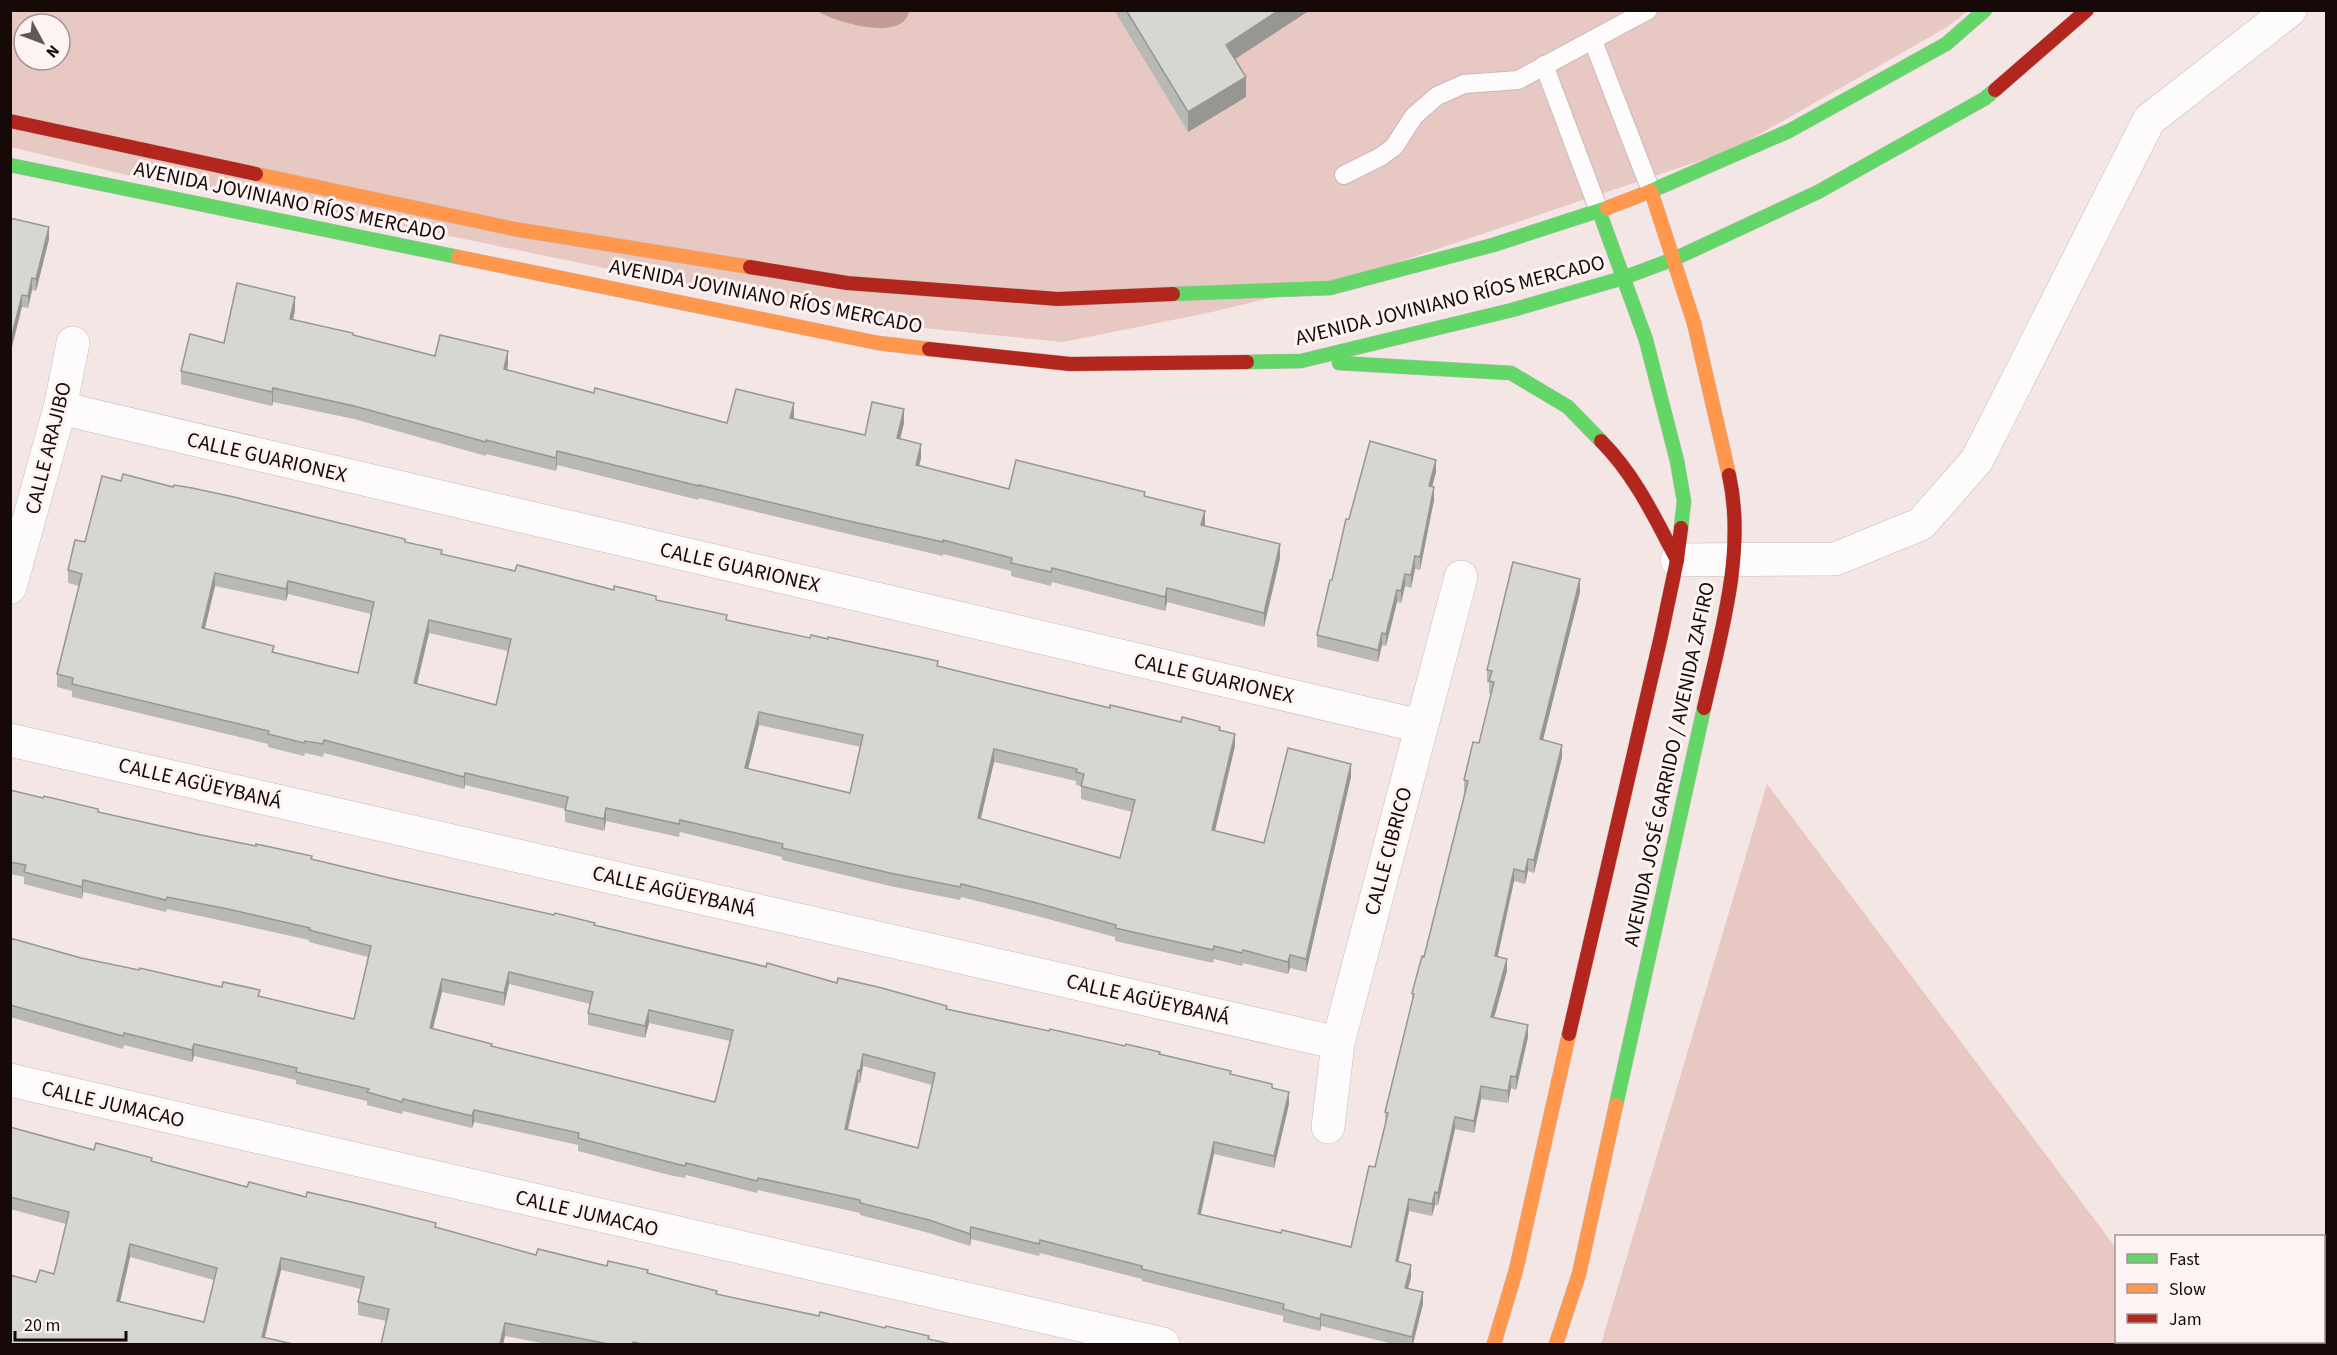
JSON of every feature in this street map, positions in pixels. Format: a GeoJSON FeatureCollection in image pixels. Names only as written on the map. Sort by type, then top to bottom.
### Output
{"type":"FeatureCollection","features":[{"type":"Feature","properties":{"kind":"main road","name":"AVENIDA JOVINIANO RÍOS MERCADO"},"geometry":{"type":"LineString","coordinates":[[10,121],[525,231],[847,284],[1058,299],[1330,288],[1493,245],[1599,211],[1651,191],[1789,131],[1946,44],[1985,10]]}},
{"type":"Feature","properties":{"kind":"main road","name":"AVENIDA JOVINIANO RÍOS MERCADO"},"geometry":{"type":"LineString","coordinates":[[10,165],[878,343],[1070,364],[1301,361],[1512,310],[1623,278],[1674,259],[1818,192],[1984,99],[2087,10]]}},
{"type":"Feature","properties":{"kind":"main road","name":"AVENIDA JOSÉ GARRIDO / AVENIDA ZAFIRO"},"geometry":{"type":"LineString","coordinates":[[1556,1344],[1579,1274],[1717,651],[1734,560],[1733,494],[1724,451],[1694,323],[1651,191]]}},
{"type":"Feature","properties":{"kind":"main road","name":"AVENIDA JOSÉ GARRIDO / AVENIDA ZAFIRO"},"geometry":{"type":"LineString","coordinates":[[1494,1344],[1516,1270],[1677,560],[1684,501],[1677,460],[1646,340],[1599,211]]}},
{"type":"Feature","properties":{"kind":"main road"},"geometry":{"type":"LineString","coordinates":[[1301,361],[1511,373],[1568,407],[1615,455],[1647,502],[1677,560]]}},
{"type":"Feature","properties":{"kind":"street"},"geometry":{"type":"LineString","coordinates":[[1677,560],[1836,559],[1921,524],[1977,460],[2149,120],[2290,10]]}},
{"type":"Feature","properties":{"kind":"street","name":"CALLE ARAJIBO"},"geometry":{"type":"LineString","coordinates":[[10,587],[60,408],[73,343]]}},
{"type":"Feature","properties":{"kind":"street","name":"CALLE GUARIONEX"},"geometry":{"type":"LineString","coordinates":[[60,408],[1420,726]]}},
{"type":"Feature","properties":{"kind":"street","name":"CALLE CIBRICO"},"geometry":{"type":"LineString","coordinates":[[1328,1127],[1338,1042],[1461,577]]}},
{"type":"Feature","properties":{"kind":"street","name":"CALLE AGÜEYBANÁ"},"geometry":{"type":"LineString","coordinates":[[10,740],[1338,1042]]}},
{"type":"Feature","properties":{"kind":"street","name":"CALLE JUMACAO"},"geometry":{"type":"LineString","coordinates":[[10,1080],[1128,1341],[1163,1344]]}},
{"type":"Feature","properties":{"kind":"lane"},"geometry":{"type":"LineString","coordinates":[[1344,175],[1380,158],[1394,147],[1414,116],[1437,96],[1464,84],[1518,80],[1648,10]]}},
{"type":"Feature","properties":{"kind":"lane"},"geometry":{"type":"LineString","coordinates":[[1593,41],[1651,191]]}},
{"type":"Feature","properties":{"kind":"lane"},"geometry":{"type":"LineString","coordinates":[[1544,65],[1599,211]]}},
{"type":"Feature","properties":{"kind":"shaded area"},"geometry":{"type":"Polygon","coordinates":[[[11,11],[1968,11],[1947,27],[1732,150],[1345,280],[1212,312],[1063,342],[865,322],[266,198],[164,184],[11,147],[11,11]]]}},
{"type":"Feature","properties":{"kind":"shaded area"},"geometry":{"type":"Polygon","coordinates":[[[817,11],[909,11],[904,21],[895,26],[882,28],[853,24],[817,11]]]}},
{"type":"Feature","properties":{"kind":"shaded area"},"geometry":{"type":"Polygon","coordinates":[[[1767,784],[2115,1247],[2115,1343],[2189,1344],[1601,1344],[1767,784]]]}},
{"type":"Feature","properties":{"kind":"building"},"geometry":{"type":"Polygon","coordinates":[[[1126,10],[1279,10],[1226,45],[1246,77],[1188,112],[1126,10]]]}},
{"type":"Feature","properties":{"kind":"building"},"geometry":{"type":"Polygon","coordinates":[[[10,218],[49,227],[36,279],[32,278],[28,296],[22,295],[10,343],[10,218]]]}},
{"type":"Feature","properties":{"kind":"building"},"geometry":{"type":"Polygon","coordinates":[[[237,283],[295,297],[290,319],[353,333],[353,335],[435,356],[440,335],[508,351],[504,369],[594,393],[595,388],[727,423],[736,389],[794,403],[790,418],[865,435],[872,402],[904,409],[897,438],[921,444],[916,465],[1009,489],[1016,460],[1145,492],[1144,496],[1205,511],[1201,525],[1280,544],[1264,613],[1167,588],[1165,597],[1052,568],[1051,572],[1011,563],[1012,558],[943,540],[943,542],[840,519],[557,451],[556,458],[486,440],[486,442],[354,406],[273,388],[272,392],[181,371],[190,334],[224,343],[237,283]]]}},
{"type":"Feature","properties":{"kind":"building"},"geometry":{"type":"Polygon","coordinates":[[[1370,441],[1436,460],[1429,486],[1434,487],[1420,557],[1415,556],[1411,575],[1405,574],[1401,591],[1397,590],[1386,634],[1382,633],[1378,650],[1317,635],[1346,519],[1349,519],[1370,441]]]}},
{"type":"Feature","properties":{"kind":"building"},"geometry":{"type":"Polygon","coordinates":[[[123,474],[173,487],[174,485],[234,497],[405,539],[405,542],[442,550],[441,554],[515,571],[517,565],[614,590],[614,586],[656,596],[656,600],[727,615],[726,620],[810,638],[811,635],[828,639],[828,637],[938,661],[937,666],[1110,708],[1110,705],[1181,722],[1182,717],[1220,727],[1219,730],[1235,734],[1212,830],[1264,843],[1288,748],[1351,764],[1306,959],[1290,955],[1288,962],[1243,950],[1242,953],[1214,946],[1213,950],[1115,928],[1116,925],[961,884],[960,887],[890,873],[782,848],[783,844],[680,820],[679,824],[606,808],[604,819],[565,810],[568,797],[465,773],[464,777],[324,740],[323,744],[305,741],[304,743],[268,734],[269,731],[72,684],[73,678],[57,674],[82,574],[68,570],[75,540],[85,542],[102,476],[121,481],[123,474]],[[215,573],[202,628],[274,646],[272,652],[358,673],[374,602],[288,581],[286,589],[215,573]],[[429,620],[414,683],[496,705],[511,639],[429,620]],[[759,712],[745,768],[850,793],[863,735],[759,712]],[[994,749],[978,818],[1120,858],[1135,800],[1081,786],[1084,774],[1076,772],[1077,769],[994,749]]]}},
{"type":"Feature","properties":{"kind":"building"},"geometry":{"type":"Polygon","coordinates":[[[1513,562],[1580,579],[1540,739],[1562,745],[1534,860],[1528,859],[1525,872],[1514,869],[1495,956],[1507,959],[1491,1017],[1528,1025],[1516,1077],[1511,1076],[1508,1091],[1481,1086],[1474,1121],[1455,1117],[1438,1193],[1435,1192],[1432,1204],[1409,1199],[1396,1261],[1411,1265],[1405,1288],[1423,1292],[1412,1337],[1321,1314],[1320,1319],[1283,1309],[1284,1304],[1142,1269],[1142,1266],[1040,1240],[1039,1244],[971,1227],[970,1234],[929,1220],[860,1203],[860,1200],[758,1178],[757,1181],[686,1163],[685,1166],[578,1138],[579,1133],[474,1110],[472,1116],[403,1099],[402,1102],[367,1092],[369,1089],[296,1072],[297,1068],[194,1044],[192,1050],[124,1033],[123,1036],[10,1005],[10,938],[81,958],[139,970],[140,968],[222,987],[223,982],[260,990],[258,996],[354,1019],[371,946],[309,930],[310,928],[228,909],[167,897],[166,900],[83,880],[82,887],[24,872],[26,865],[10,862],[10,790],[43,798],[44,796],[98,809],[98,812],[201,835],[312,856],[311,859],[554,915],[555,913],[595,923],[594,925],[766,967],[767,963],[837,983],[838,978],[878,987],[947,1006],[946,1009],[1125,1046],[1126,1044],[1272,1084],[1272,1088],[1289,1092],[1274,1156],[1214,1142],[1198,1214],[1281,1233],[1282,1230],[1351,1247],[1369,1166],[1375,1167],[1388,1113],[1385,1112],[1414,994],[1412,993],[1422,956],[1424,957],[1468,781],[1464,780],[1473,742],[1479,743],[1494,682],[1489,681],[1492,671],[1487,670],[1513,562]],[[509,972],[504,993],[442,979],[430,1028],[492,1044],[491,1046],[715,1102],[733,1030],[649,1010],[645,1026],[588,1013],[593,992],[509,972]],[[863,1054],[845,1129],[918,1148],[935,1073],[863,1054]]]}},
{"type":"Feature","properties":{"kind":"building"},"geometry":{"type":"Polygon","coordinates":[[[10,1127],[94,1150],[96,1143],[152,1158],[151,1161],[247,1187],[249,1182],[306,1197],[307,1192],[364,1205],[436,1223],[435,1227],[536,1255],[538,1249],[607,1266],[608,1261],[648,1270],[647,1273],[717,1291],[716,1294],[819,1316],[820,1312],[885,1328],[886,1326],[929,1336],[928,1339],[951,1344],[642,1344],[633,1342],[633,1344],[608,1344],[505,1323],[500,1344],[381,1344],[389,1309],[358,1302],[364,1277],[281,1258],[262,1337],[293,1344],[10,1344],[10,1275],[36,1282],[40,1270],[54,1274],[69,1212],[10,1197],[10,1127]],[[130,1244],[117,1301],[204,1322],[217,1268],[130,1244]]]}},
{"type":"Feature","properties":{"kind":"traffic: fast"},"geometry":{"type":"LineString","coordinates":[[1651,191],[1789,131],[1946,44],[1985,10]]}},
{"type":"Feature","properties":{"kind":"traffic: fast"},"geometry":{"type":"LineString","coordinates":[[1674,259],[1818,192],[1984,99],[1995,90]]}},
{"type":"Feature","properties":{"kind":"traffic: fast"},"geometry":{"type":"LineString","coordinates":[[10,165],[458,257]]}},
{"type":"Feature","properties":{"kind":"traffic: fast"},"geometry":{"type":"LineString","coordinates":[[1173,294],[1330,288],[1493,245],[1607,208]]}},
{"type":"Feature","properties":{"kind":"traffic: fast"},"geometry":{"type":"LineString","coordinates":[[1599,211],[1646,340],[1677,461],[1684,501],[1681,528]]}},
{"type":"Feature","properties":{"kind":"traffic: fast"},"geometry":{"type":"LineString","coordinates":[[1247,362],[1301,361],[1512,310],[1623,278],[1674,259]]}},
{"type":"Feature","properties":{"kind":"traffic: fast"},"geometry":{"type":"LineString","coordinates":[[1339,363],[1511,373],[1568,407],[1601,441]]}},
{"type":"Feature","properties":{"kind":"traffic: fast"},"geometry":{"type":"LineString","coordinates":[[1616,1105],[1704,708]]}},
{"type":"Feature","properties":{"kind":"traffic: slow"},"geometry":{"type":"LineString","coordinates":[[256,174],[514,229],[750,267]]}},
{"type":"Feature","properties":{"kind":"traffic: slow"},"geometry":{"type":"LineString","coordinates":[[1607,208],[1651,191],[1694,323],[1729,475]]}},
{"type":"Feature","properties":{"kind":"traffic: slow"},"geometry":{"type":"LineString","coordinates":[[458,257],[878,343],[929,349]]}},
{"type":"Feature","properties":{"kind":"traffic: slow"},"geometry":{"type":"LineString","coordinates":[[1494,1344],[1516,1270],[1569,1034]]}},
{"type":"Feature","properties":{"kind":"traffic: slow"},"geometry":{"type":"LineString","coordinates":[[1556,1344],[1579,1274],[1616,1105]]}},
{"type":"Feature","properties":{"kind":"traffic: jam"},"geometry":{"type":"LineString","coordinates":[[1995,90],[2087,10]]}},
{"type":"Feature","properties":{"kind":"traffic: jam"},"geometry":{"type":"LineString","coordinates":[[10,121],[256,174]]}},
{"type":"Feature","properties":{"kind":"traffic: jam"},"geometry":{"type":"LineString","coordinates":[[750,267],[847,283],[1058,299],[1173,294]]}},
{"type":"Feature","properties":{"kind":"traffic: jam"},"geometry":{"type":"LineString","coordinates":[[929,349],[1070,364],[1247,362]]}},
{"type":"Feature","properties":{"kind":"traffic: jam"},"geometry":{"type":"LineString","coordinates":[[1601,441],[1634,483],[1677,560]]}},
{"type":"Feature","properties":{"kind":"traffic: jam"},"geometry":{"type":"LineString","coordinates":[[1704,708],[1724,621],[1733,562],[1734,504],[1729,475]]}},
{"type":"Feature","properties":{"kind":"traffic: jam"},"geometry":{"type":"LineString","coordinates":[[1569,1034],[1661,636],[1677,560],[1681,528]]}}]}
